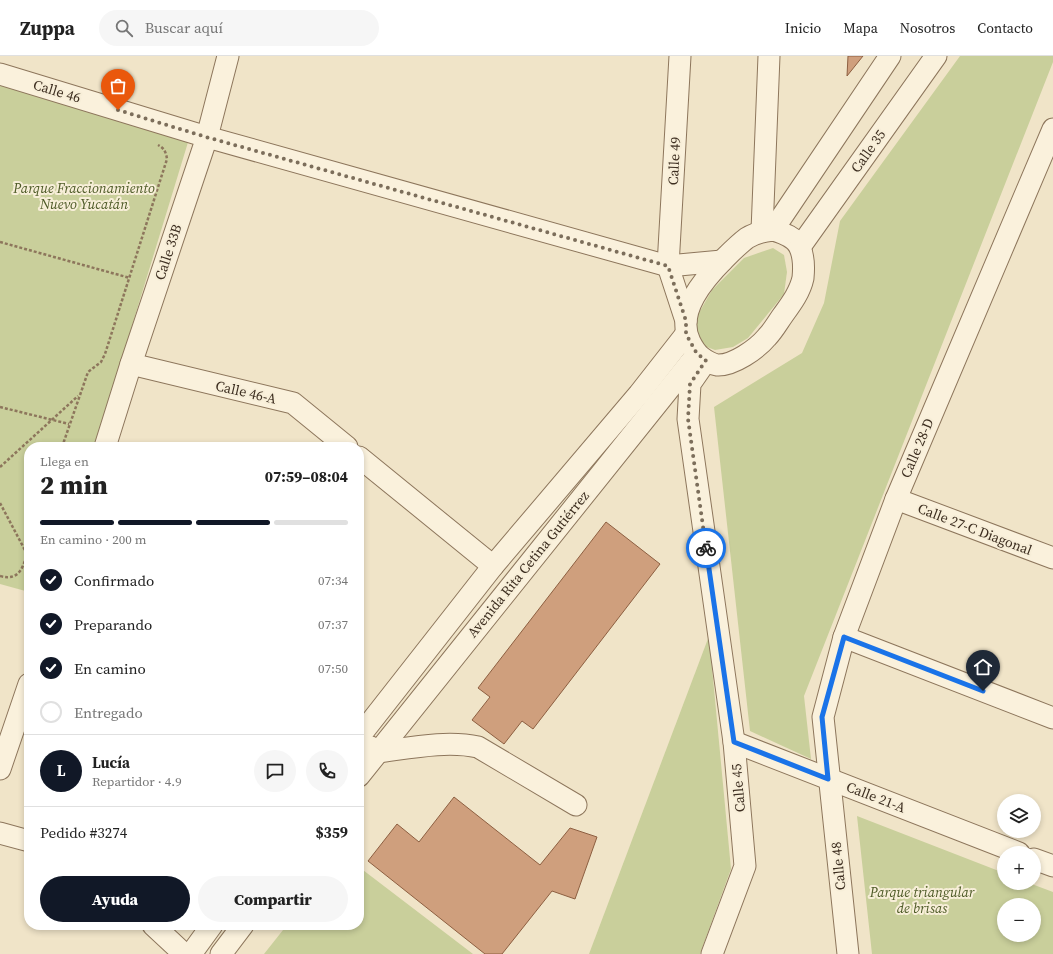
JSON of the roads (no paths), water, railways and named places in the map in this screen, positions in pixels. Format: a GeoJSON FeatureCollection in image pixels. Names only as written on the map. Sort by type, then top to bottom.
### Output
{"type":"FeatureCollection","features":[{"type":"Feature","properties":{"kind":"street","name":"Calle 33B"},"geometry":{"type":"LineString","coordinates":[[107,442],[130,364],[206,137],[228,56]]}},
{"type":"Feature","properties":{"kind":"street","name":"Calle 49"},"geometry":{"type":"LineString","coordinates":[[668,266],[680,56]]}},
{"type":"Feature","properties":{"kind":"street"},"geometry":{"type":"LineString","coordinates":[[768,231],[769,56]]}},
{"type":"Feature","properties":{"kind":"street"},"geometry":{"type":"LineString","coordinates":[[768,231],[890,56]]}},
{"type":"Feature","properties":{"kind":"street","name":"Calle 35"},"geometry":{"type":"LineString","coordinates":[[800,247],[936,56]]}},
{"type":"Feature","properties":{"kind":"street","name":"Calle 46"},"geometry":{"type":"LineString","coordinates":[[0,74],[206,137],[668,266],[722,261]]}},
{"type":"Feature","properties":{"kind":"street","name":"Calle 28-D"},"geometry":{"type":"LineString","coordinates":[[828,779],[822,717],[844,637],[896,499],[1053,129]]}},
{"type":"Feature","properties":{"kind":"street"},"geometry":{"type":"LineString","coordinates":[[668,266],[686,328],[702,357],[717,365],[732,362],[750,352],[767,337],[795,298],[802,279],[804,263],[800,247],[794,240],[785,234],[768,231],[748,238],[708,274],[692,301],[686,328]]}},
{"type":"Feature","properties":{"kind":"street","name":"Avenida Rita Cetina Gutiérrez"},"geometry":{"type":"LineString","coordinates":[[364,732],[493,566],[639,394],[686,328]]}},
{"type":"Feature","properties":{"kind":"street","name":"Calle 45"},"geometry":{"type":"LineString","coordinates":[[702,357],[690,384],[688,419],[734,742],[745,866],[712,954]]}},
{"type":"Feature","properties":{"kind":"street","name":"Avenida Rita Cetina Gutiérrez"},"geometry":{"type":"LineString","coordinates":[[364,770],[702,357]]}},
{"type":"Feature","properties":{"kind":"street","name":"Calle 46-A"},"geometry":{"type":"LineString","coordinates":[[130,364],[293,403],[341,442]]}},
{"type":"Feature","properties":{"kind":"street"},"geometry":{"type":"LineString","coordinates":[[364,461],[493,566]]}},
{"type":"Feature","properties":{"kind":"street","name":"Calle 27-C Diagonal"},"geometry":{"type":"LineString","coordinates":[[896,499],[1053,557]]}},
{"type":"Feature","properties":{"kind":"street"},"geometry":{"type":"LineString","coordinates":[[844,637],[1053,718]]}},
{"type":"Feature","properties":{"kind":"street"},"geometry":{"type":"LineString","coordinates":[[0,769],[24,699]]}},
{"type":"Feature","properties":{"kind":"street"},"geometry":{"type":"LineString","coordinates":[[364,742],[378,752],[442,745],[467,745],[478,747],[576,805]]}},
{"type":"Feature","properties":{"kind":"street","name":"Calle 21-A"},"geometry":{"type":"LineString","coordinates":[[734,742],[1001,846]]}},
{"type":"Feature","properties":{"kind":"street","name":"Calle 48"},"geometry":{"type":"LineString","coordinates":[[828,779],[848,954]]}},
{"type":"Feature","properties":{"kind":"street"},"geometry":{"type":"LineString","coordinates":[[0,833],[24,840]]}},
{"type":"Feature","properties":{"kind":"street"},"geometry":{"type":"LineString","coordinates":[[1041,862],[1053,866]]}},
{"type":"Feature","properties":{"kind":"street"},"geometry":{"type":"LineString","coordinates":[[158,930],[184,954]]}},
{"type":"Feature","properties":{"kind":"street"},"geometry":{"type":"LineString","coordinates":[[191,954],[208,930]]}},
{"type":"Feature","properties":{"kind":"street"},"geometry":{"type":"LineString","coordinates":[[221,954],[239,930]]}},
{"type":"Feature","properties":{"kind":"park label","name":"Parque Fraccionamiento Nuevo Yucatán"},"geometry":{"type":"Point","coordinates":[84,196]}},
{"type":"Feature","properties":{"kind":"park label","name":"Parque triangular de brisas"},"geometry":{"type":"Point","coordinates":[922,900]}}]}
